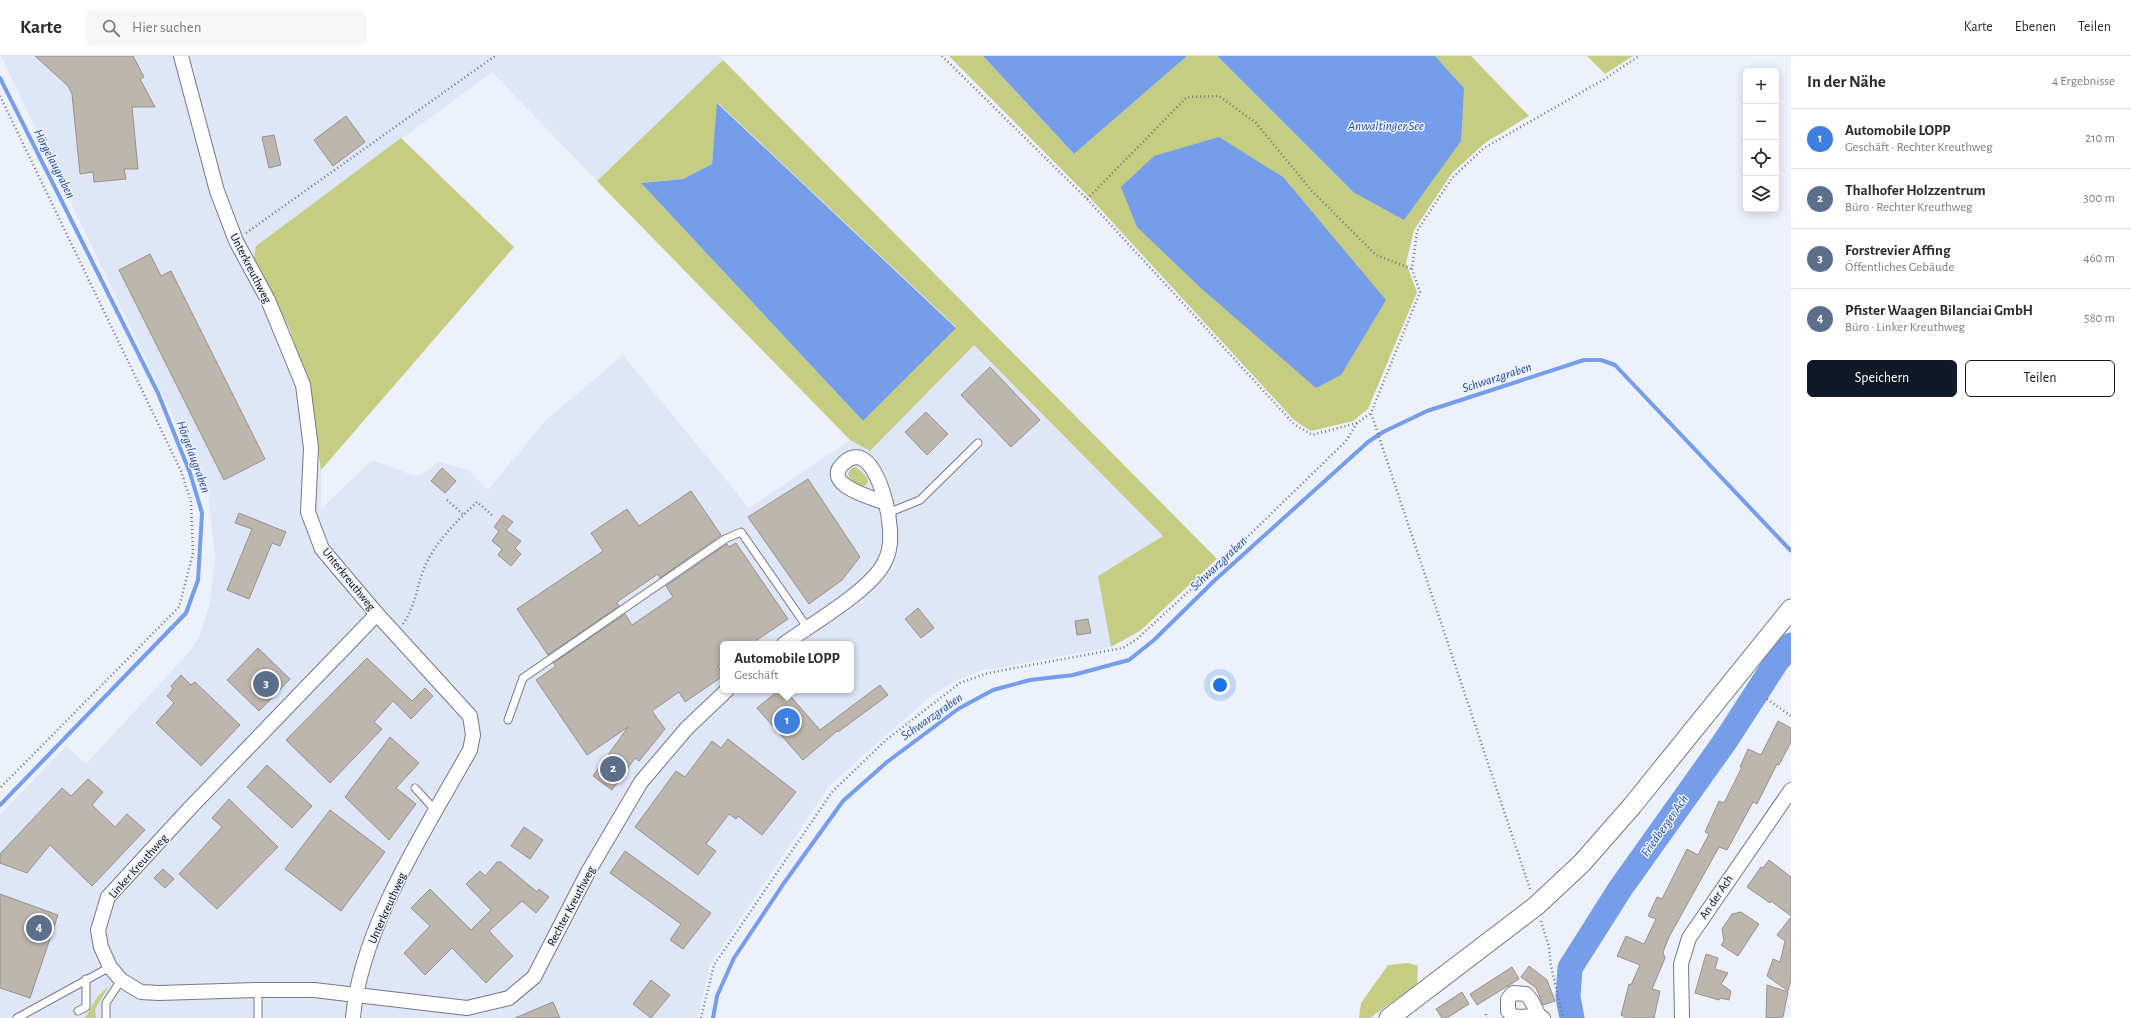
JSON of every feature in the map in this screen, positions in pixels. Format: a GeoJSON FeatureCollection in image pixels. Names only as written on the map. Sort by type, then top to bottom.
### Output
{"type":"FeatureCollection","features":[{"type":"Feature","properties":{"kind":"main road"},"geometry":{"type":"LineString","coordinates":[[1389,1018],[1536,906],[1582,863],[1632,806],[1791,609]]}},
{"type":"Feature","properties":{"kind":"street","name":"Unterkreuthweg"},"geometry":{"type":"LineString","coordinates":[[181,56],[217,191],[236,241],[268,300],[303,385],[311,448],[308,512],[322,549],[377,614],[470,716],[473,735],[470,750],[393,890],[369,949],[355,996],[353,1018]]}},
{"type":"Feature","properties":{"kind":"street"},"geometry":{"type":"LineString","coordinates":[[788,641],[871,582],[878,574],[889,549],[887,508]]}},
{"type":"Feature","properties":{"kind":"street","name":"Linker Kreuthweg"},"geometry":{"type":"LineString","coordinates":[[355,996],[314,990],[159,993],[141,992],[122,980],[110,967],[101,947],[98,930],[108,897],[190,808],[377,614]]}},
{"type":"Feature","properties":{"kind":"street","name":"Rechter Kreuthweg"},"geometry":{"type":"LineString","coordinates":[[355,996],[468,1008],[509,998],[534,977],[588,872],[641,782],[687,728],[724,693]]}},
{"type":"Feature","properties":{"kind":"street","name":"An der Ach"},"geometry":{"type":"LineString","coordinates":[[1682,1018],[1681,964],[1689,938],[1791,790]]}},
{"type":"Feature","properties":{"kind":"lane"},"geometry":{"type":"LineString","coordinates":[[887,508],[920,500],[978,443]]}},
{"type":"Feature","properties":{"kind":"lane"},"geometry":{"type":"LineString","coordinates":[[508,720],[523,678],[725,539],[741,532],[807,627]]}},
{"type":"Feature","properties":{"kind":"lane"},"geometry":{"type":"LineString","coordinates":[[415,788],[436,811]]}},
{"type":"Feature","properties":{"kind":"lane"},"geometry":{"type":"LineString","coordinates":[[17,1018],[110,967]]}},
{"type":"Feature","properties":{"kind":"lane"},"geometry":{"type":"LineString","coordinates":[[78,1011],[86,1006],[86,979]]}},
{"type":"Feature","properties":{"kind":"lane"},"geometry":{"type":"LineString","coordinates":[[106,1018],[106,1003],[122,980]]}},
{"type":"Feature","properties":{"kind":"lane"},"geometry":{"type":"LineString","coordinates":[[258,990],[258,1018]]}},
{"type":"Feature","properties":{"kind":"path"},"geometry":{"type":"LineString","coordinates":[[236,241],[495,56]]}},
{"type":"Feature","properties":{"kind":"path"},"geometry":{"type":"LineString","coordinates":[[942,56],[1086,199],[1294,424],[1312,435],[1357,423],[1371,413],[1420,292],[1412,270],[1417,231],[1452,178],[1484,148],[1603,80],[1639,56]]}},
{"type":"Feature","properties":{"kind":"path"},"geometry":{"type":"LineString","coordinates":[[0,96],[181,471],[191,502],[192,553],[179,607],[0,788]]}},
{"type":"Feature","properties":{"kind":"path"},"geometry":{"type":"LineString","coordinates":[[1086,199],[1187,97],[1219,96],[1256,123],[1312,191],[1376,255],[1412,270]]}},
{"type":"Feature","properties":{"kind":"path"},"geometry":{"type":"LineString","coordinates":[[1371,413],[1536,906],[1549,947],[1551,966],[1563,1018]]}},
{"type":"Feature","properties":{"kind":"path"},"geometry":{"type":"LineString","coordinates":[[701,1018],[714,965],[832,792],[886,740],[960,682],[988,673],[1123,648],[1137,639],[1238,546],[1346,441],[1357,423]]}},
{"type":"Feature","properties":{"kind":"path"},"geometry":{"type":"LineString","coordinates":[[447,500],[464,515]]}},
{"type":"Feature","properties":{"kind":"path"},"geometry":{"type":"LineString","coordinates":[[396,634],[411,612],[426,563],[448,531],[477,502],[494,517]]}},
{"type":"Feature","properties":{"kind":"path"},"geometry":{"type":"LineString","coordinates":[[1767,699],[1791,716]]}},
{"type":"Feature","properties":{"kind":"shaded area"},"geometry":{"type":"Polygon","coordinates":[[[1,56],[719,56],[723,60],[597,181],[492,72],[256,246],[254,258],[290,330],[310,394],[321,470],[321,509],[372,460],[412,475],[420,475],[439,462],[468,470],[488,490],[546,420],[623,355],[749,508],[850,440],[870,451],[974,345],[1163,536],[1098,576],[1111,647],[980,671],[957,680],[932,695],[829,786],[710,965],[698,1018],[0,1018],[0,815],[66,746],[86,764],[191,650],[199,637],[210,601],[215,558],[208,494],[199,471],[1,56]]]}},
{"type":"Feature","properties":{"kind":"green space"},"geometry":{"type":"Polygon","coordinates":[[[949,56],[983,56],[1074,154],[1187,56],[1217,56],[1353,192],[1464,88],[1435,56],[1471,56],[1529,116],[1485,143],[1452,173],[1414,230],[1406,263],[1417,292],[1368,409],[1353,421],[1311,431],[1294,420],[1091,199],[949,56]]]}},
{"type":"Feature","properties":{"kind":"green space"},"geometry":{"type":"Polygon","coordinates":[[[1587,56],[1633,56],[1605,74],[1587,56]]]}},
{"type":"Feature","properties":{"kind":"green space"},"geometry":{"type":"Polygon","coordinates":[[[723,60],[1217,559],[1140,631],[1111,647],[1098,576],[1163,536],[974,345],[870,451],[850,440],[597,181],[723,60]],[[718,103],[712,164],[683,179],[641,183],[863,421],[956,327],[718,103]]]}},
{"type":"Feature","properties":{"kind":"green space"},"geometry":{"type":"Polygon","coordinates":[[[401,138],[514,247],[321,470],[310,394],[290,330],[254,258],[256,246],[401,138]]]}},
{"type":"Feature","properties":{"kind":"green space"},"geometry":{"type":"Polygon","coordinates":[[[856,467],[867,477],[868,483],[864,486],[858,485],[850,479],[848,473],[852,468],[856,467]]]}},
{"type":"Feature","properties":{"kind":"green space"},"geometry":{"type":"Polygon","coordinates":[[[1408,963],[1418,966],[1417,984],[1370,1018],[1359,1018],[1361,1003],[1388,965],[1408,963]]]}},
{"type":"Feature","properties":{"kind":"green space"},"geometry":{"type":"Polygon","coordinates":[[[109,986],[95,1009],[96,1018],[85,1018],[98,996],[109,986]]]}},
{"type":"Feature","properties":{"kind":"water"},"geometry":{"type":"Polygon","coordinates":[[[983,56],[1187,56],[1074,154],[983,56]]]}},
{"type":"Feature","properties":{"kind":"water","name":"Anwaltinger See"},"geometry":{"type":"Polygon","coordinates":[[[1217,56],[1435,56],[1464,88],[1461,141],[1404,220],[1353,192],[1217,56]]]}},
{"type":"Feature","properties":{"kind":"water"},"geometry":{"type":"Polygon","coordinates":[[[717,103],[956,328],[863,421],[641,183],[683,179],[712,164],[717,103]]]}},
{"type":"Feature","properties":{"kind":"water"},"geometry":{"type":"Polygon","coordinates":[[[1219,137],[1283,177],[1386,300],[1341,375],[1316,388],[1203,290],[1137,227],[1121,187],[1154,156],[1219,137]]]}},
{"type":"Feature","properties":{"kind":"building"},"geometry":{"type":"Polygon","coordinates":[[[35,56],[133,56],[144,77],[140,79],[155,107],[132,107],[138,169],[124,169],[126,179],[94,182],[93,172],[80,174],[72,94],[68,86],[35,56]]]}},
{"type":"Feature","properties":{"kind":"building"},"geometry":{"type":"Polygon","coordinates":[[[346,116],[365,142],[333,166],[314,140],[346,116]]]}},
{"type":"Feature","properties":{"kind":"building"},"geometry":{"type":"Polygon","coordinates":[[[274,135],[281,165],[269,168],[262,137],[274,135]]]}},
{"type":"Feature","properties":{"kind":"building"},"geometry":{"type":"Polygon","coordinates":[[[150,254],[161,276],[171,271],[265,459],[224,480],[119,270],[150,254]]]}},
{"type":"Feature","properties":{"kind":"building"},"geometry":{"type":"Polygon","coordinates":[[[990,367],[1040,420],[1011,447],[961,395],[990,367]]]}},
{"type":"Feature","properties":{"kind":"building"},"geometry":{"type":"Polygon","coordinates":[[[926,412],[948,434],[927,455],[905,432],[926,412]]]}},
{"type":"Feature","properties":{"kind":"building"},"geometry":{"type":"Polygon","coordinates":[[[442,468],[456,481],[445,493],[431,481],[442,468]]]}},
{"type":"Feature","properties":{"kind":"building"},"geometry":{"type":"Polygon","coordinates":[[[808,479],[860,557],[842,580],[809,604],[748,517],[808,479]]]}},
{"type":"Feature","properties":{"kind":"building"},"geometry":{"type":"Polygon","coordinates":[[[691,491],[721,535],[660,578],[658,574],[617,602],[619,606],[548,655],[517,609],[603,551],[591,533],[627,509],[639,526],[691,491]]]}},
{"type":"Feature","properties":{"kind":"building"},"geometry":{"type":"Polygon","coordinates":[[[239,513],[286,532],[280,546],[272,543],[249,599],[227,590],[252,529],[235,523],[239,513]]]}},
{"type":"Feature","properties":{"kind":"building"},"geometry":{"type":"Polygon","coordinates":[[[503,515],[513,522],[506,530],[521,541],[515,548],[521,554],[511,566],[498,555],[502,549],[492,541],[499,531],[494,527],[503,515]]]}},
{"type":"Feature","properties":{"kind":"building"},"geometry":{"type":"Polygon","coordinates":[[[736,543],[788,619],[755,641],[720,641],[720,665],[718,666],[720,670],[720,678],[685,702],[679,692],[652,711],[665,729],[639,761],[635,758],[612,790],[593,776],[628,727],[587,755],[536,680],[556,666],[553,663],[625,614],[632,625],[673,597],[666,586],[727,544],[729,547],[736,543]]]}},
{"type":"Feature","properties":{"kind":"building"},"geometry":{"type":"Polygon","coordinates":[[[918,608],[934,628],[921,638],[905,619],[918,608]]]}},
{"type":"Feature","properties":{"kind":"building"},"geometry":{"type":"Polygon","coordinates":[[[1088,619],[1091,633],[1077,635],[1075,621],[1088,619]]]}},
{"type":"Feature","properties":{"kind":"building"},"geometry":{"type":"Polygon","coordinates":[[[258,648],[290,679],[259,711],[227,680],[258,648]]]}},
{"type":"Feature","properties":{"kind":"building"},"geometry":{"type":"Polygon","coordinates":[[[367,658],[412,701],[425,688],[433,696],[411,719],[393,701],[374,722],[382,729],[330,783],[286,740],[367,658]]]}},
{"type":"Feature","properties":{"kind":"building"},"geometry":{"type":"Polygon","coordinates":[[[181,675],[191,685],[195,682],[240,725],[201,766],[156,723],[174,703],[167,696],[173,689],[171,686],[181,675]]]}},
{"type":"Feature","properties":{"kind":"building"},"geometry":{"type":"Polygon","coordinates":[[[880,685],[888,695],[838,732],[837,731],[803,760],[757,708],[775,693],[788,693],[820,730],[880,685]]]}},
{"type":"Feature","properties":{"kind":"building"},"geometry":{"type":"Polygon","coordinates":[[[1778,721],[1791,728],[1791,742],[1779,765],[1777,764],[1757,804],[1753,802],[1727,850],[1719,847],[1669,937],[1663,952],[1665,958],[1652,989],[1660,991],[1654,1018],[1627,1018],[1621,1015],[1629,984],[1631,985],[1640,965],[1617,956],[1626,936],[1644,944],[1656,919],[1648,916],[1657,897],[1662,899],[1687,849],[1698,855],[1709,834],[1705,832],[1719,801],[1724,803],[1742,767],[1740,767],[1748,749],[1761,755],[1778,721]]]}},
{"type":"Feature","properties":{"kind":"building"},"geometry":{"type":"Polygon","coordinates":[[[390,737],[419,763],[396,788],[416,804],[389,840],[345,797],[390,737]]]}},
{"type":"Feature","properties":{"kind":"building"},"geometry":{"type":"Polygon","coordinates":[[[728,739],[796,792],[762,835],[738,816],[736,819],[729,814],[706,844],[716,851],[698,875],[635,827],[676,771],[685,777],[712,741],[721,748],[728,739]]]}},
{"type":"Feature","properties":{"kind":"building"},"geometry":{"type":"Polygon","coordinates":[[[267,765],[312,806],[292,828],[247,787],[267,765]]]}},
{"type":"Feature","properties":{"kind":"building"},"geometry":{"type":"Polygon","coordinates":[[[88,779],[103,792],[92,805],[115,827],[127,814],[145,830],[92,886],[50,845],[27,873],[0,863],[0,854],[62,788],[71,796],[88,779]]]}},
{"type":"Feature","properties":{"kind":"building"},"geometry":{"type":"Polygon","coordinates":[[[229,799],[278,847],[217,909],[179,874],[222,827],[212,818],[229,799]]]}},
{"type":"Feature","properties":{"kind":"building"},"geometry":{"type":"Polygon","coordinates":[[[330,810],[385,852],[341,911],[285,869],[330,810]]]}},
{"type":"Feature","properties":{"kind":"building"},"geometry":{"type":"Polygon","coordinates":[[[524,827],[543,840],[530,859],[511,846],[524,827]]]}},
{"type":"Feature","properties":{"kind":"building"},"geometry":{"type":"Polygon","coordinates":[[[625,851],[711,913],[683,949],[670,940],[681,924],[610,873],[625,851]]]}},
{"type":"Feature","properties":{"kind":"building"},"geometry":{"type":"Polygon","coordinates":[[[1769,860],[1791,877],[1791,916],[1771,901],[1770,903],[1747,887],[1761,867],[1763,868],[1769,860]]]}},
{"type":"Feature","properties":{"kind":"building"},"geometry":{"type":"Polygon","coordinates":[[[497,862],[501,862],[537,892],[539,889],[549,897],[536,913],[522,901],[489,931],[513,956],[486,983],[452,948],[425,975],[404,953],[430,926],[411,908],[430,889],[471,930],[491,910],[466,884],[480,871],[485,876],[497,862]]]}},
{"type":"Feature","properties":{"kind":"building"},"geometry":{"type":"Polygon","coordinates":[[[163,869],[174,879],[165,888],[154,878],[163,869]]]}},
{"type":"Feature","properties":{"kind":"building"},"geometry":{"type":"Polygon","coordinates":[[[0,894],[58,915],[30,998],[0,988],[0,894]]]}},
{"type":"Feature","properties":{"kind":"building"},"geometry":{"type":"Polygon","coordinates":[[[1741,912],[1759,924],[1738,956],[1721,945],[1724,941],[1722,929],[1732,914],[1741,912]]]}},
{"type":"Feature","properties":{"kind":"building"},"geometry":{"type":"Polygon","coordinates":[[[1791,917],[1791,979],[1788,991],[1767,976],[1773,959],[1780,962],[1785,941],[1777,935],[1791,917]]]}},
{"type":"Feature","properties":{"kind":"building"},"geometry":{"type":"Polygon","coordinates":[[[1706,954],[1718,958],[1715,969],[1728,973],[1721,984],[1731,991],[1729,1000],[1720,998],[1719,1000],[1695,993],[1706,954]]]}},
{"type":"Feature","properties":{"kind":"building"},"geometry":{"type":"Polygon","coordinates":[[[1529,966],[1547,980],[1555,1001],[1543,1005],[1536,988],[1521,977],[1529,966]]]}},
{"type":"Feature","properties":{"kind":"building"},"geometry":{"type":"Polygon","coordinates":[[[1512,967],[1519,979],[1477,1005],[1470,994],[1512,967]]]}},
{"type":"Feature","properties":{"kind":"building"},"geometry":{"type":"Polygon","coordinates":[[[651,980],[670,995],[651,1018],[633,1004],[651,980]]]}},
{"type":"Feature","properties":{"kind":"building"},"geometry":{"type":"Polygon","coordinates":[[[1767,985],[1788,992],[1783,1017],[1766,1018],[1767,985]]]}},
{"type":"Feature","properties":{"kind":"building"},"geometry":{"type":"Polygon","coordinates":[[[1462,992],[1469,1004],[1447,1018],[1442,1018],[1436,1009],[1462,992]]]}},
{"type":"Feature","properties":{"kind":"building"},"geometry":{"type":"Polygon","coordinates":[[[553,1002],[560,1018],[515,1018],[553,1002]]]}},
{"type":"Feature","properties":{"kind":"waterway","name":"Hörgelaugraben"},"geometry":{"type":"LineString","coordinates":[[0,78],[158,393],[190,473],[202,513],[198,580],[186,613],[0,805]]}},
{"type":"Feature","properties":{"kind":"waterway","name":"Schwarzgraben"},"geometry":{"type":"LineString","coordinates":[[713,1018],[717,996],[734,958],[784,883],[843,801],[887,762],[958,709],[993,690],[1030,680],[1073,675],[1129,660],[1154,640],[1215,580],[1368,442],[1383,432],[1427,411],[1584,360],[1601,360],[1615,365],[1791,551]]}},
{"type":"Feature","properties":{"kind":"waterway","name":"Friedberger Ach"},"geometry":{"type":"LineString","coordinates":[[1572,1018],[1568,997],[1570,968],[1620,889],[1726,740],[1777,661],[1791,645]]}},
{"type":"Feature","properties":{"kind":"place","name":"Forstrevier Affing"},"geometry":{"type":"Point","coordinates":[266,684]}},
{"type":"Feature","properties":{"kind":"place","name":"Automobile LOPP"},"geometry":{"type":"Point","coordinates":[787,721]}},
{"type":"Feature","properties":{"kind":"place","name":"Thalhofer Holzzentrum"},"geometry":{"type":"Point","coordinates":[613,769]}},
{"type":"Feature","properties":{"kind":"place","name":"Pfister Waagen Bilanciai GmbH"},"geometry":{"type":"Point","coordinates":[39,928]}}]}
